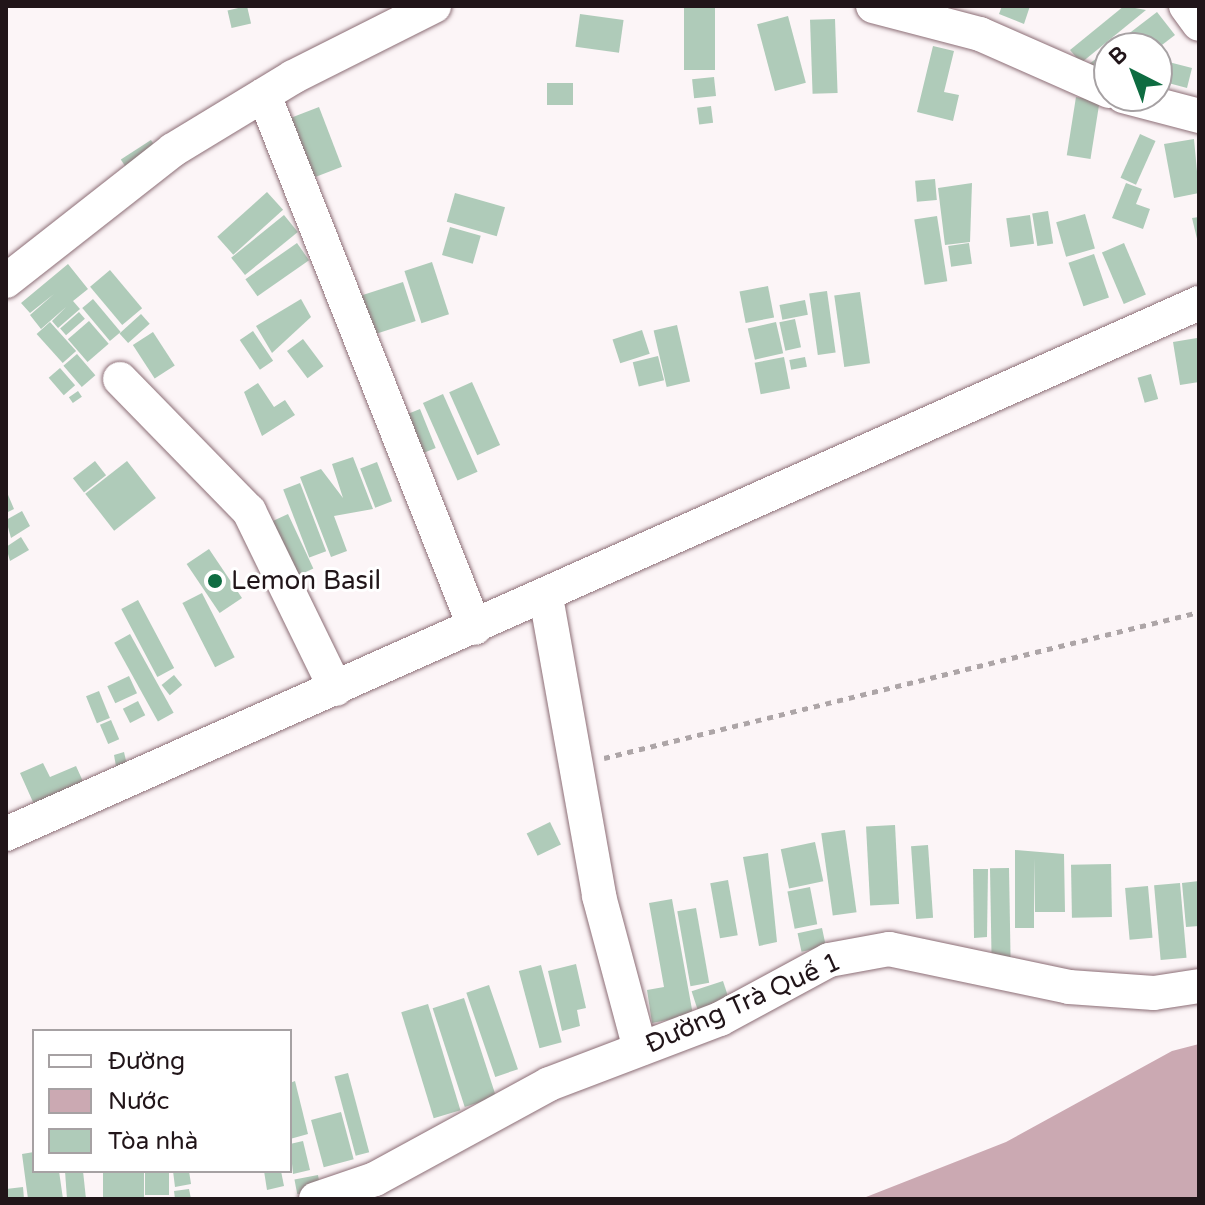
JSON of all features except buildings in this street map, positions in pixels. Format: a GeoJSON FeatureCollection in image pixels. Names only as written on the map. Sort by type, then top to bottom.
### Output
{"type":"FeatureCollection","features":[{"type":"Feature","properties":{"kind":"street"},"geometry":{"type":"LineString","coordinates":[[6,281],[173,150],[264,95],[434,6]]}},
{"type":"Feature","properties":{"kind":"street"},"geometry":{"type":"LineString","coordinates":[[873,6],[980,34],[1093,84]]}},
{"type":"Feature","properties":{"kind":"street"},"geometry":{"type":"LineString","coordinates":[[1186,6],[1199,24]]}},
{"type":"Feature","properties":{"kind":"street"},"geometry":{"type":"LineString","coordinates":[[264,95],[475,628]]}},
{"type":"Feature","properties":{"kind":"street"},"geometry":{"type":"LineString","coordinates":[[1173,109],[1199,116]]}},
{"type":"Feature","properties":{"kind":"street"},"geometry":{"type":"LineString","coordinates":[[6,834],[546,597],[1199,303]]}},
{"type":"Feature","properties":{"kind":"street"},"geometry":{"type":"LineString","coordinates":[[120,379],[249,511],[336,689]]}},
{"type":"Feature","properties":{"kind":"street"},"geometry":{"type":"LineString","coordinates":[[546,597],[599,896],[640,1049]]}},
{"type":"Feature","properties":{"kind":"street","name":"Đường Trà Quế 1"},"geometry":{"type":"LineString","coordinates":[[316,1199],[375,1179],[549,1084],[720,1019],[829,960],[889,949],[1069,987],[1154,993],[1199,986]]}},
{"type":"Feature","properties":{"kind":"path"},"geometry":{"type":"LineString","coordinates":[[576,766],[1195,613]]}},
{"type":"Feature","properties":{"kind":"water"},"geometry":{"type":"Polygon","coordinates":[[[1199,1044],[1199,1199],[861,1199],[1006,1142],[1172,1051],[1199,1044]]]}},
{"type":"Feature","properties":{"kind":"place","name":"Lemon Basil"},"geometry":{"type":"Point","coordinates":[215,581]}}]}
